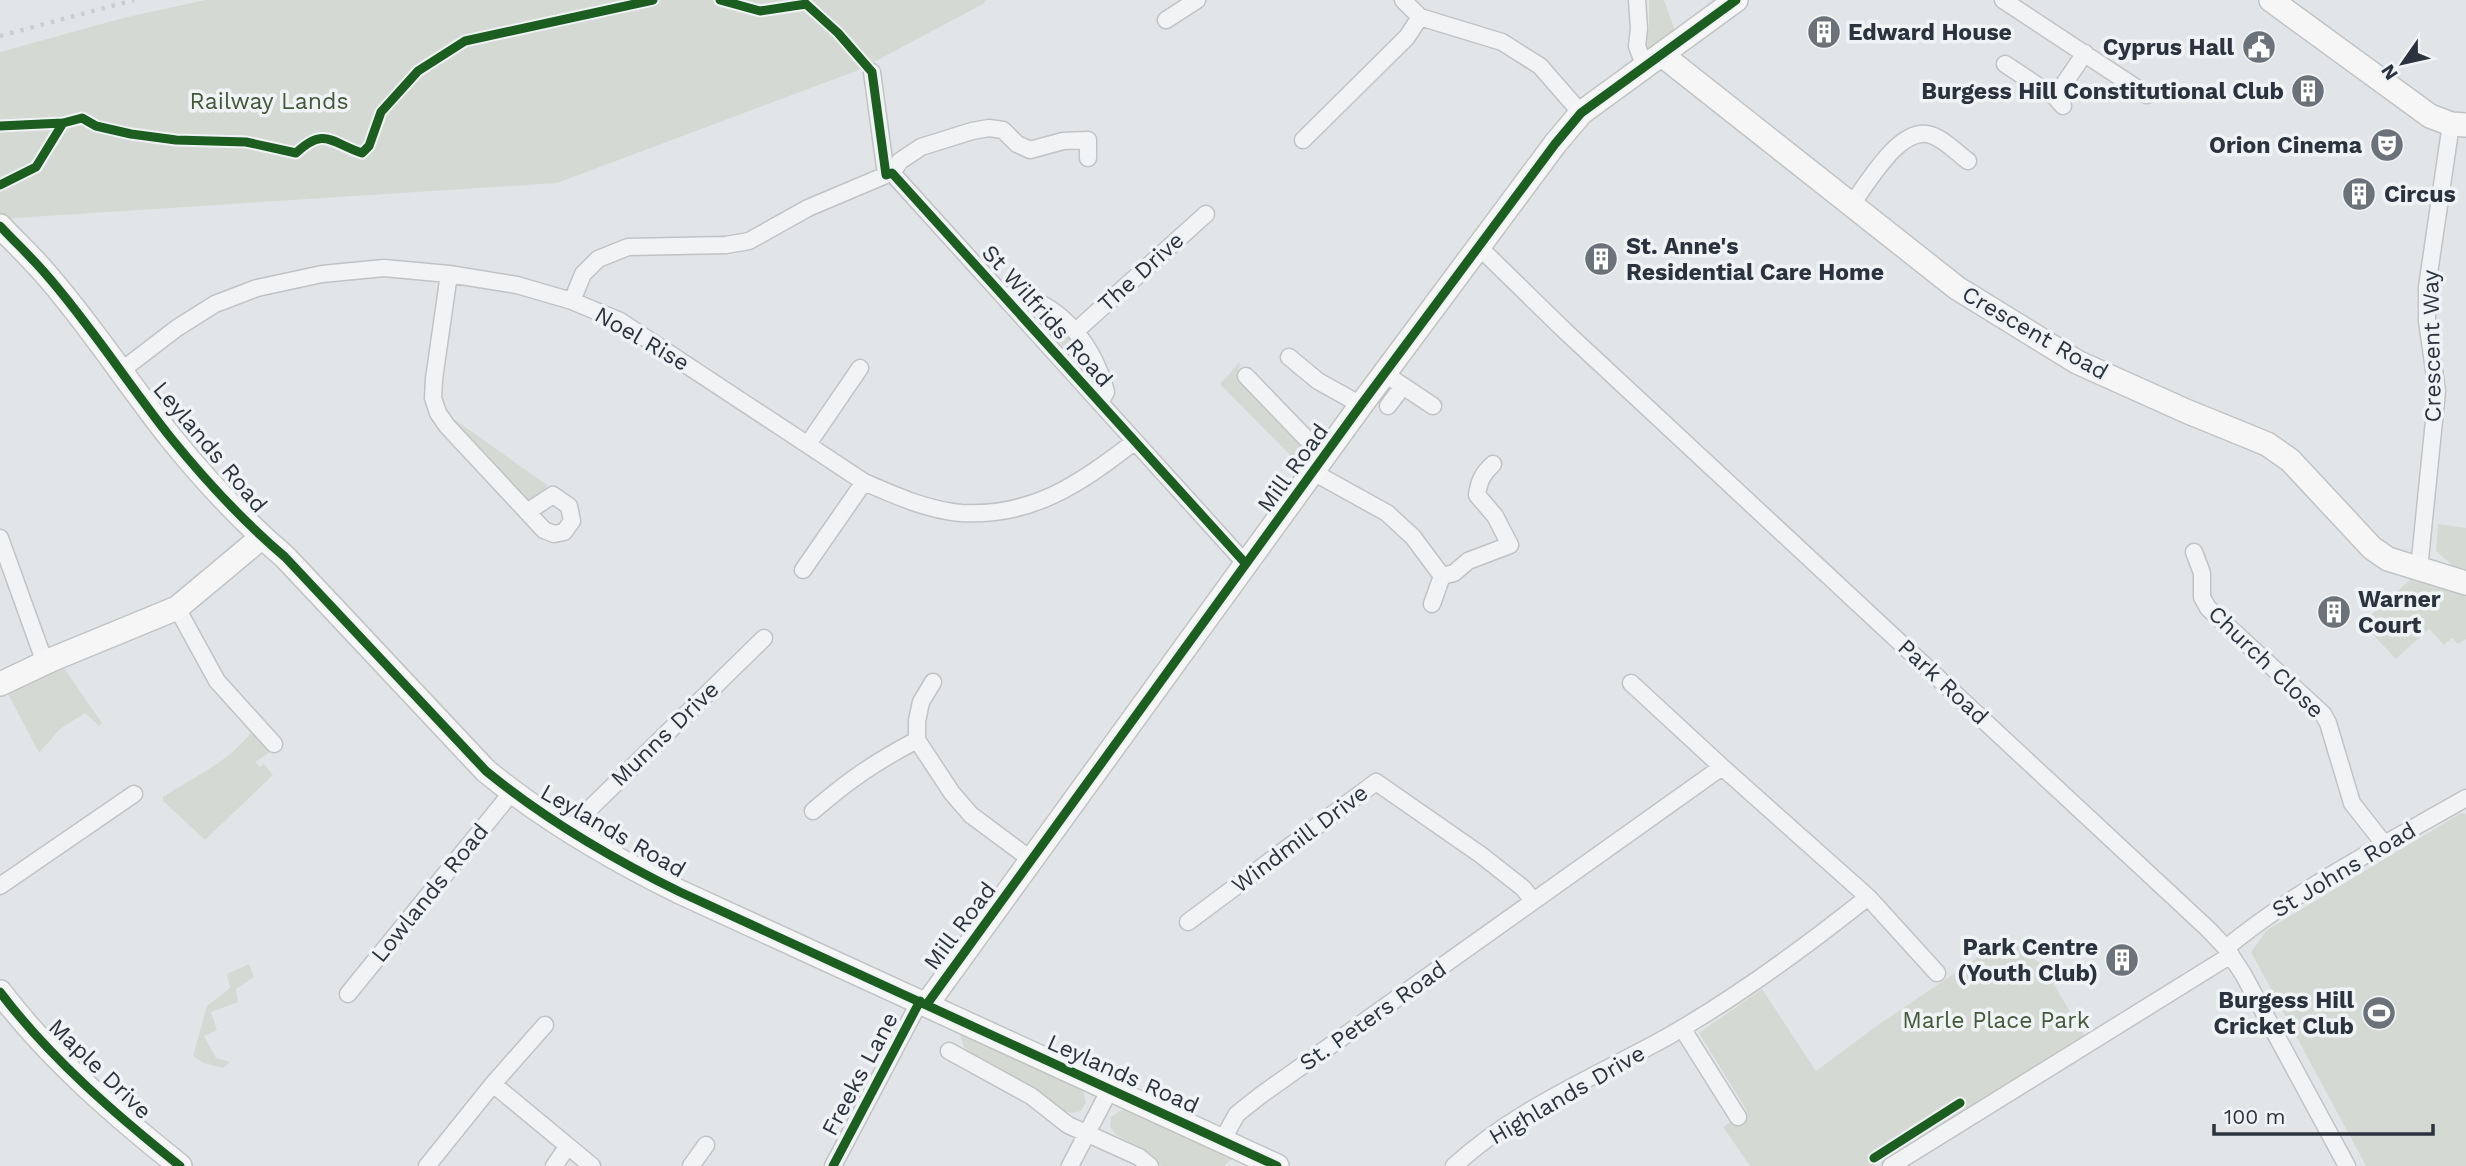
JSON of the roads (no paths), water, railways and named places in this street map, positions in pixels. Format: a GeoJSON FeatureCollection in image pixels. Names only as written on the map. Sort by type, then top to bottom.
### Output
{"type":"FeatureCollection","features":[{"type":"Feature","properties":{"kind":"street"},"geometry":{"type":"LineString","coordinates":[[1166,20],[1196,0]]}},
{"type":"Feature","properties":{"kind":"street"},"geometry":{"type":"LineString","coordinates":[[1403,0],[1420,17],[1502,42],[1540,66],[1581,113]]}},
{"type":"Feature","properties":{"kind":"street"},"geometry":{"type":"LineString","coordinates":[[1637,0],[1637,46],[1653,61]]}},
{"type":"Feature","properties":{"kind":"street","name":"Mill Road"},"geometry":{"type":"LineString","coordinates":[[924,1002],[1033,861],[1361,405],[1394,380],[1478,246],[1581,113],[1737,0]]}},
{"type":"Feature","properties":{"kind":"street"},"geometry":{"type":"LineString","coordinates":[[2003,0],[2147,95]]}},
{"type":"Feature","properties":{"kind":"street"},"geometry":{"type":"LineString","coordinates":[[2271,0],[2430,116],[2458,125]]}},
{"type":"Feature","properties":{"kind":"street"},"geometry":{"type":"LineString","coordinates":[[1303,140],[1407,37],[1420,17]]}},
{"type":"Feature","properties":{"kind":"street"},"geometry":{"type":"LineString","coordinates":[[2005,64],[2059,102],[2085,53]]}},
{"type":"Feature","properties":{"kind":"street","name":"Crescent Road"},"geometry":{"type":"LineString","coordinates":[[1653,61],[1852,204],[1957,288],[2077,362],[2267,444],[2290,460],[2371,548],[2388,559],[2466,583]]}},
{"type":"Feature","properties":{"kind":"street"},"geometry":{"type":"LineString","coordinates":[[872,72],[889,174]]}},
{"type":"Feature","properties":{"kind":"street","name":"Crescent Way"},"geometry":{"type":"LineString","coordinates":[[2419,569],[2437,391],[2427,321],[2427,287],[2458,125]]}},
{"type":"Feature","properties":{"kind":"street"},"geometry":{"type":"LineString","coordinates":[[572,301],[583,274],[598,259],[628,247],[726,246],[750,241],[808,208],[889,174],[900,161],[921,147],[972,131],[989,128],[1003,130],[1017,144],[1030,150],[1063,141],[1088,140],[1088,158]]}},
{"type":"Feature","properties":{"kind":"street"},"geometry":{"type":"LineString","coordinates":[[1852,204],[1896,146],[1916,135],[1932,135],[1968,161]]}},
{"type":"Feature","properties":{"kind":"street","name":"St Wilfrids Road"},"geometry":{"type":"LineString","coordinates":[[889,174],[1003,295],[1246,564]]}},
{"type":"Feature","properties":{"kind":"street","name":"The Drive"},"geometry":{"type":"LineString","coordinates":[[1077,330],[1206,214]]}},
{"type":"Feature","properties":{"kind":"street","name":"Leylands Road"},"geometry":{"type":"LineString","coordinates":[[0,226],[45,273],[122,370],[171,438],[486,771],[512,792],[567,831],[628,867],[802,949],[924,1002],[1109,1091],[1223,1139],[1277,1166]]}},
{"type":"Feature","properties":{"kind":"street","name":"Park Road"},"geometry":{"type":"LineString","coordinates":[[1478,246],[1565,331],[2229,951],[2347,1166]]}},
{"type":"Feature","properties":{"kind":"street","name":"Noel Rise"},"geometry":{"type":"LineString","coordinates":[[122,370],[177,328],[215,304],[257,288],[322,274],[384,268],[449,274],[517,285],[572,301],[620,321],[863,482],[908,500],[958,513],[1007,512],[1054,496],[1097,471],[1134,442]]}},
{"type":"Feature","properties":{"kind":"street"},"geometry":{"type":"LineString","coordinates":[[449,274],[433,398],[447,426],[527,512]]}},
{"type":"Feature","properties":{"kind":"street","name":"St Wilfrids Road"},"geometry":{"type":"LineString","coordinates":[[1003,295],[1016,295],[1039,303],[1077,330],[1101,371],[1106,392],[1100,403]]}},
{"type":"Feature","properties":{"kind":"street"},"geometry":{"type":"LineString","coordinates":[[1289,357],[1318,381],[1361,405]]}},
{"type":"Feature","properties":{"kind":"street"},"geometry":{"type":"LineString","coordinates":[[808,444],[860,368]]}},
{"type":"Feature","properties":{"kind":"street"},"geometry":{"type":"LineString","coordinates":[[1247,376],[1319,464],[1387,513],[1413,537],[1442,576]]}},
{"type":"Feature","properties":{"kind":"street"},"geometry":{"type":"LineString","coordinates":[[1388,406],[1394,380],[1433,406]]}},
{"type":"Feature","properties":{"kind":"street"},"geometry":{"type":"LineString","coordinates":[[1442,576],[1454,573],[1468,561],[1515,550],[1495,516],[1477,495],[1478,483],[1484,472],[1493,464]]}},
{"type":"Feature","properties":{"kind":"street"},"geometry":{"type":"LineString","coordinates":[[803,570],[863,482]]}},
{"type":"Feature","properties":{"kind":"street"},"geometry":{"type":"LineString","coordinates":[[0,684],[177,608],[262,537]]}},
{"type":"Feature","properties":{"kind":"street"},"geometry":{"type":"LineString","coordinates":[[0,538],[44,663]]}},
{"type":"Feature","properties":{"kind":"street","name":"Church Close"},"geometry":{"type":"LineString","coordinates":[[2194,552],[2202,573],[2202,597],[2208,608],[2323,714],[2352,803],[2385,845]]}},
{"type":"Feature","properties":{"kind":"street"},"geometry":{"type":"LineString","coordinates":[[1432,604],[1442,576]]}},
{"type":"Feature","properties":{"kind":"street"},"geometry":{"type":"LineString","coordinates":[[177,608],[217,681],[274,744]]}},
{"type":"Feature","properties":{"kind":"street","name":"Munns Drive"},"geometry":{"type":"LineString","coordinates":[[567,831],[764,638]]}},
{"type":"Feature","properties":{"kind":"street"},"geometry":{"type":"LineString","coordinates":[[933,682],[921,702],[916,722],[917,740],[952,793],[971,815],[1033,861]]}},
{"type":"Feature","properties":{"kind":"street"},"geometry":{"type":"LineString","coordinates":[[1632,683],[1868,897],[1937,973]]}},
{"type":"Feature","properties":{"kind":"street"},"geometry":{"type":"LineString","coordinates":[[813,811],[850,779],[917,740]]}},
{"type":"Feature","properties":{"kind":"street","name":"St. Peters Road"},"geometry":{"type":"LineString","coordinates":[[1223,1139],[1237,1114],[1723,767]]}},
{"type":"Feature","properties":{"kind":"street","name":"Windmill Drive"},"geometry":{"type":"LineString","coordinates":[[1188,922],[1376,782],[1481,855],[1523,888],[1533,901]]}},
{"type":"Feature","properties":{"kind":"street","name":"Lowlands Road"},"geometry":{"type":"LineString","coordinates":[[348,995],[512,792]]}},
{"type":"Feature","properties":{"kind":"street"},"geometry":{"type":"LineString","coordinates":[[0,886],[134,794]]}},
{"type":"Feature","properties":{"kind":"street","name":"St Johns Road"},"geometry":{"type":"LineString","coordinates":[[1891,1166],[2229,951],[2249,929],[2300,894],[2466,799]]}},
{"type":"Feature","properties":{"kind":"street","name":"Highlands Drive"},"geometry":{"type":"LineString","coordinates":[[1454,1166],[1521,1117],[1583,1080],[1682,1028],[1773,970],[1868,897]]}},
{"type":"Feature","properties":{"kind":"street","name":"Maple Drive"},"geometry":{"type":"LineString","coordinates":[[0,992],[21,1020],[131,1128],[180,1166]]}},
{"type":"Feature","properties":{"kind":"street","name":"Freeks Lane"},"geometry":{"type":"LineString","coordinates":[[833,1166],[924,1002]]}},
{"type":"Feature","properties":{"kind":"street"},"geometry":{"type":"LineString","coordinates":[[427,1166],[545,1025]]}},
{"type":"Feature","properties":{"kind":"street"},"geometry":{"type":"LineString","coordinates":[[1682,1028],[1738,1117]]}},
{"type":"Feature","properties":{"kind":"street"},"geometry":{"type":"LineString","coordinates":[[948,1051],[1031,1096],[1068,1125],[1139,1157],[1150,1166]]}},
{"type":"Feature","properties":{"kind":"street"},"geometry":{"type":"LineString","coordinates":[[493,1084],[592,1166]]}},
{"type":"Feature","properties":{"kind":"street"},"geometry":{"type":"LineString","coordinates":[[1070,1166],[1109,1091]]}},
{"type":"Feature","properties":{"kind":"street"},"geometry":{"type":"LineString","coordinates":[[691,1166],[706,1145]]}},
{"type":"Feature","properties":{"kind":"street"},"geometry":{"type":"LineString","coordinates":[[554,1166],[568,1146]]}},
{"type":"Feature","properties":{"kind":"railway"},"geometry":{"type":"LineString","coordinates":[[0,36],[134,0]]}},
{"type":"Feature","properties":{"kind":"place","name":"Edward House"},"geometry":{"type":"Point","coordinates":[1824,32]}},
{"type":"Feature","properties":{"kind":"place","name":"Cyprus Hall"},"geometry":{"type":"Point","coordinates":[2259,47]}},
{"type":"Feature","properties":{"kind":"place","name":"Burgess Hill Constitutional Club"},"geometry":{"type":"Point","coordinates":[2308,91]}},
{"type":"Feature","properties":{"kind":"place","name":"Orion Cinema"},"geometry":{"type":"Point","coordinates":[2387,145]}},
{"type":"Feature","properties":{"kind":"place","name":"Circus"},"geometry":{"type":"Point","coordinates":[2359,194]}},
{"type":"Feature","properties":{"kind":"place","name":"St. Anne's Residential Care Home"},"geometry":{"type":"Point","coordinates":[1601,259]}},
{"type":"Feature","properties":{"kind":"place","name":"Warner Court"},"geometry":{"type":"Point","coordinates":[2334,612]}},
{"type":"Feature","properties":{"kind":"place","name":"Park Centre (Youth Club)"},"geometry":{"type":"Point","coordinates":[2122,960]}},
{"type":"Feature","properties":{"kind":"place","name":"Burgess Hill Cricket Club"},"geometry":{"type":"Point","coordinates":[2379,1013]}},
{"type":"Feature","properties":{"kind":"park label","name":"Railway Lands"},"geometry":{"type":"Point","coordinates":[269,101]}},
{"type":"Feature","properties":{"kind":"park label","name":"Marle Place Park"},"geometry":{"type":"Point","coordinates":[1996,1020]}}]}
